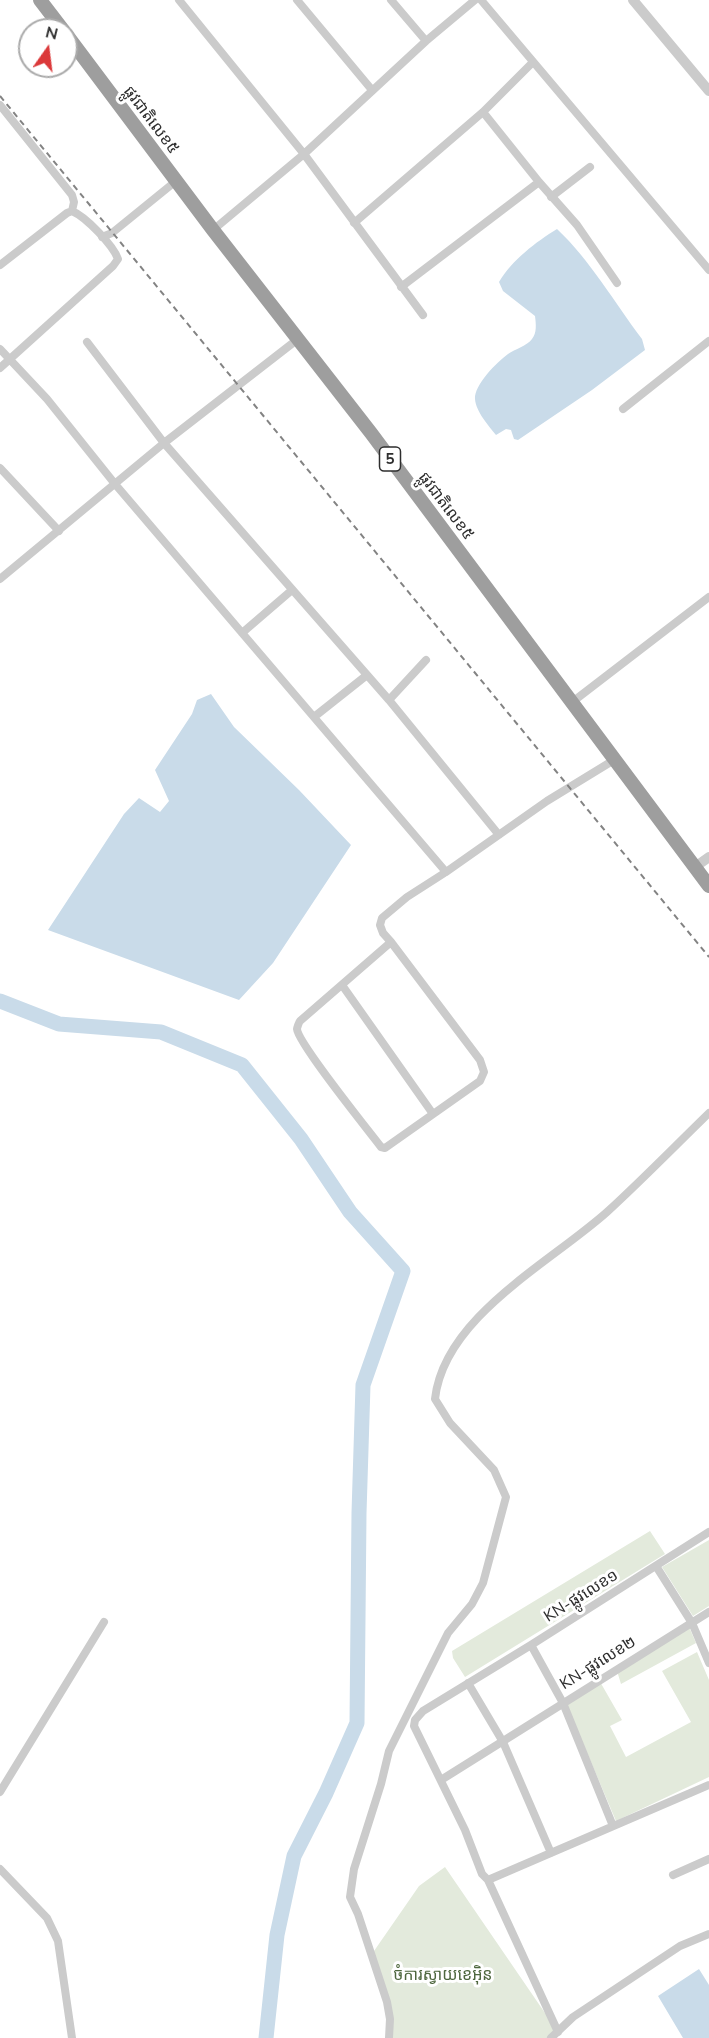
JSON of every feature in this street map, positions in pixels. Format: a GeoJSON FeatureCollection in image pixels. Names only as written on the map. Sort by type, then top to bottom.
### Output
{"type":"FeatureCollection","features":[{"type":"Feature","properties":{"kind":"highway"},"geometry":{"type":"LineString","coordinates":[[40,0],[54,18]]}},
{"type":"Feature","properties":{"kind":"highway","name":"ផ្លូវជាតិលេខ៥"},"geometry":{"type":"LineString","coordinates":[[78,50],[213,230],[371,433],[709,886]]}},
{"type":"Feature","properties":{"kind":"street"},"geometry":{"type":"LineString","coordinates":[[179,0],[304,154],[423,315]]}},
{"type":"Feature","properties":{"kind":"street"},"geometry":{"type":"LineString","coordinates":[[297,0],[372,90]]}},
{"type":"Feature","properties":{"kind":"street"},"geometry":{"type":"LineString","coordinates":[[391,0],[426,41]]}},
{"type":"Feature","properties":{"kind":"street"},"geometry":{"type":"LineString","coordinates":[[213,230],[304,154],[426,41],[475,0]]}},
{"type":"Feature","properties":{"kind":"street"},"geometry":{"type":"LineString","coordinates":[[481,0],[709,270]]}},
{"type":"Feature","properties":{"kind":"street"},"geometry":{"type":"LineString","coordinates":[[633,0],[709,91]]}},
{"type":"Feature","properties":{"kind":"street"},"geometry":{"type":"LineString","coordinates":[[354,223],[483,112],[533,62]]}},
{"type":"Feature","properties":{"kind":"street"},"geometry":{"type":"LineString","coordinates":[[0,105],[72,195],[74,202],[72,211]]}},
{"type":"Feature","properties":{"kind":"street"},"geometry":{"type":"LineString","coordinates":[[483,112],[539,183],[577,225],[617,283]]}},
{"type":"Feature","properties":{"kind":"street"},"geometry":{"type":"LineString","coordinates":[[551,197],[590,167]]}},
{"type":"Feature","properties":{"kind":"street"},"geometry":{"type":"LineString","coordinates":[[102,237],[112,233],[176,181]]}},
{"type":"Feature","properties":{"kind":"street"},"geometry":{"type":"LineString","coordinates":[[401,287],[539,183]]}},
{"type":"Feature","properties":{"kind":"street"},"geometry":{"type":"LineString","coordinates":[[0,368],[118,259],[116,253],[102,237],[72,211]]}},
{"type":"Feature","properties":{"kind":"street"},"geometry":{"type":"LineString","coordinates":[[0,265],[72,211]]}},
{"type":"Feature","properties":{"kind":"street"},"geometry":{"type":"LineString","coordinates":[[0,579],[164,443],[298,339]]}},
{"type":"Feature","properties":{"kind":"street"},"geometry":{"type":"LineString","coordinates":[[623,409],[709,341]]}},
{"type":"Feature","properties":{"kind":"street"},"geometry":{"type":"LineString","coordinates":[[87,342],[164,443],[389,700],[499,835]]}},
{"type":"Feature","properties":{"kind":"street"},"geometry":{"type":"LineString","coordinates":[[0,349],[47,399],[115,484],[446,872]]}},
{"type":"Feature","properties":{"kind":"street"},"geometry":{"type":"LineString","coordinates":[[0,468],[59,531]]}},
{"type":"Feature","properties":{"kind":"street"},"geometry":{"type":"LineString","coordinates":[[242,633],[292,590]]}},
{"type":"Feature","properties":{"kind":"street"},"geometry":{"type":"LineString","coordinates":[[571,703],[709,597]]}},
{"type":"Feature","properties":{"kind":"street"},"geometry":{"type":"LineString","coordinates":[[389,700],[426,660]]}},
{"type":"Feature","properties":{"kind":"street"},"geometry":{"type":"LineString","coordinates":[[314,717],[367,675]]}},
{"type":"Feature","properties":{"kind":"street"},"geometry":{"type":"LineString","coordinates":[[391,942],[300,1021],[297,1029],[317,1064],[381,1147],[388,1146],[483,1077],[483,1066],[446,1012],[391,942],[383,933],[380,925],[382,918],[407,897],[547,801],[614,760]]}},
{"type":"Feature","properties":{"kind":"street"},"geometry":{"type":"LineString","coordinates":[[695,867],[709,857]]}},
{"type":"Feature","properties":{"kind":"street"},"geometry":{"type":"LineString","coordinates":[[342,985],[433,1114]]}},
{"type":"Feature","properties":{"kind":"street"},"geometry":{"type":"LineString","coordinates":[[389,2038],[390,2019],[387,2002],[350,1897],[354,1869],[389,1751],[448,1633],[472,1604],[483,1584],[506,1497],[494,1470],[450,1423],[435,1399],[440,1373],[455,1345],[476,1320],[503,1294],[571,1243],[608,1211],[709,1113]]}},
{"type":"Feature","properties":{"kind":"street","name":"KN-ផ្លូវលេខ១"},"geometry":{"type":"LineString","coordinates":[[441,1780],[416,1731],[415,1720],[423,1711],[709,1532]]}},
{"type":"Feature","properties":{"kind":"street"},"geometry":{"type":"LineString","coordinates":[[656,1566],[692,1623],[709,1663]]}},
{"type":"Feature","properties":{"kind":"street","name":"KN-ផ្លូវលេខ២"},"geometry":{"type":"LineString","coordinates":[[441,1780],[709,1612]]}},
{"type":"Feature","properties":{"kind":"street"},"geometry":{"type":"LineString","coordinates":[[0,1792],[104,1622]]}},
{"type":"Feature","properties":{"kind":"street"},"geometry":{"type":"LineString","coordinates":[[531,1645],[563,1703],[613,1826]]}},
{"type":"Feature","properties":{"kind":"street"},"geometry":{"type":"LineString","coordinates":[[468,1683],[504,1742],[551,1853]]}},
{"type":"Feature","properties":{"kind":"street"},"geometry":{"type":"LineString","coordinates":[[441,1780],[465,1830],[482,1874],[488,1880],[554,2035],[573,2017],[680,1946],[709,1934]]}},
{"type":"Feature","properties":{"kind":"street"},"geometry":{"type":"LineString","coordinates":[[488,1880],[709,1785]]}},
{"type":"Feature","properties":{"kind":"street"},"geometry":{"type":"LineString","coordinates":[[673,1875],[709,1859]]}},
{"type":"Feature","properties":{"kind":"street"},"geometry":{"type":"LineString","coordinates":[[0,1869],[47,1918],[58,1941],[72,2038]]}},
{"type":"Feature","properties":{"kind":"green space"},"geometry":{"type":"Polygon","coordinates":[[[650,1531],[665,1554],[465,1677],[453,1658],[452,1651],[650,1531]]]}},
{"type":"Feature","properties":{"kind":"green space"},"geometry":{"type":"Polygon","coordinates":[[[709,1540],[709,1606],[693,1616],[662,1567],[709,1540]]]}},
{"type":"Feature","properties":{"kind":"green space"},"geometry":{"type":"Polygon","coordinates":[[[689,1627],[696,1643],[621,1684],[617,1671],[689,1627]]]}},
{"type":"Feature","properties":{"kind":"green space"},"geometry":{"type":"Polygon","coordinates":[[[697,1652],[709,1680],[709,1777],[616,1821],[566,1703],[599,1680],[622,1720],[610,1726],[626,1757],[691,1722],[662,1671],[697,1652]]]}},
{"type":"Feature","properties":{"kind":"green space","name":"ចំការស្វាយខេអ៊ិន"},"geometry":{"type":"Polygon","coordinates":[[[445,1867],[558,2032],[550,2038],[387,2038],[390,2022],[374,1951],[419,1886],[445,1867]]]}},
{"type":"Feature","properties":{"kind":"water"},"geometry":{"type":"Polygon","coordinates":[[[557,229],[601,282],[642,339],[645,350],[592,390],[518,440],[514,439],[511,430],[506,429],[496,435],[478,409],[475,399],[478,387],[492,368],[534,337],[536,328],[535,316],[503,291],[499,282],[525,252],[557,229]]]}},
{"type":"Feature","properties":{"kind":"water"},"geometry":{"type":"Polygon","coordinates":[[[211,694],[234,727],[351,845],[273,963],[239,1000],[48,930],[124,814],[139,798],[160,812],[169,801],[155,770],[192,714],[197,700],[211,694]]]}},
{"type":"Feature","properties":{"kind":"water"},"geometry":{"type":"Polygon","coordinates":[[[699,1969],[709,1985],[709,2038],[683,2038],[658,1996],[699,1969]]]}},
{"type":"Feature","properties":{"kind":"waterway"},"geometry":{"type":"LineString","coordinates":[[0,1001],[59,1024],[161,1032],[242,1065],[301,1139],[350,1212],[403,1271],[363,1385],[357,1723],[326,1793],[294,1856],[277,1935],[266,2038]]}},
{"type":"Feature","properties":{"kind":"railway"},"geometry":{"type":"LineString","coordinates":[[0,96],[709,957]]}}]}
